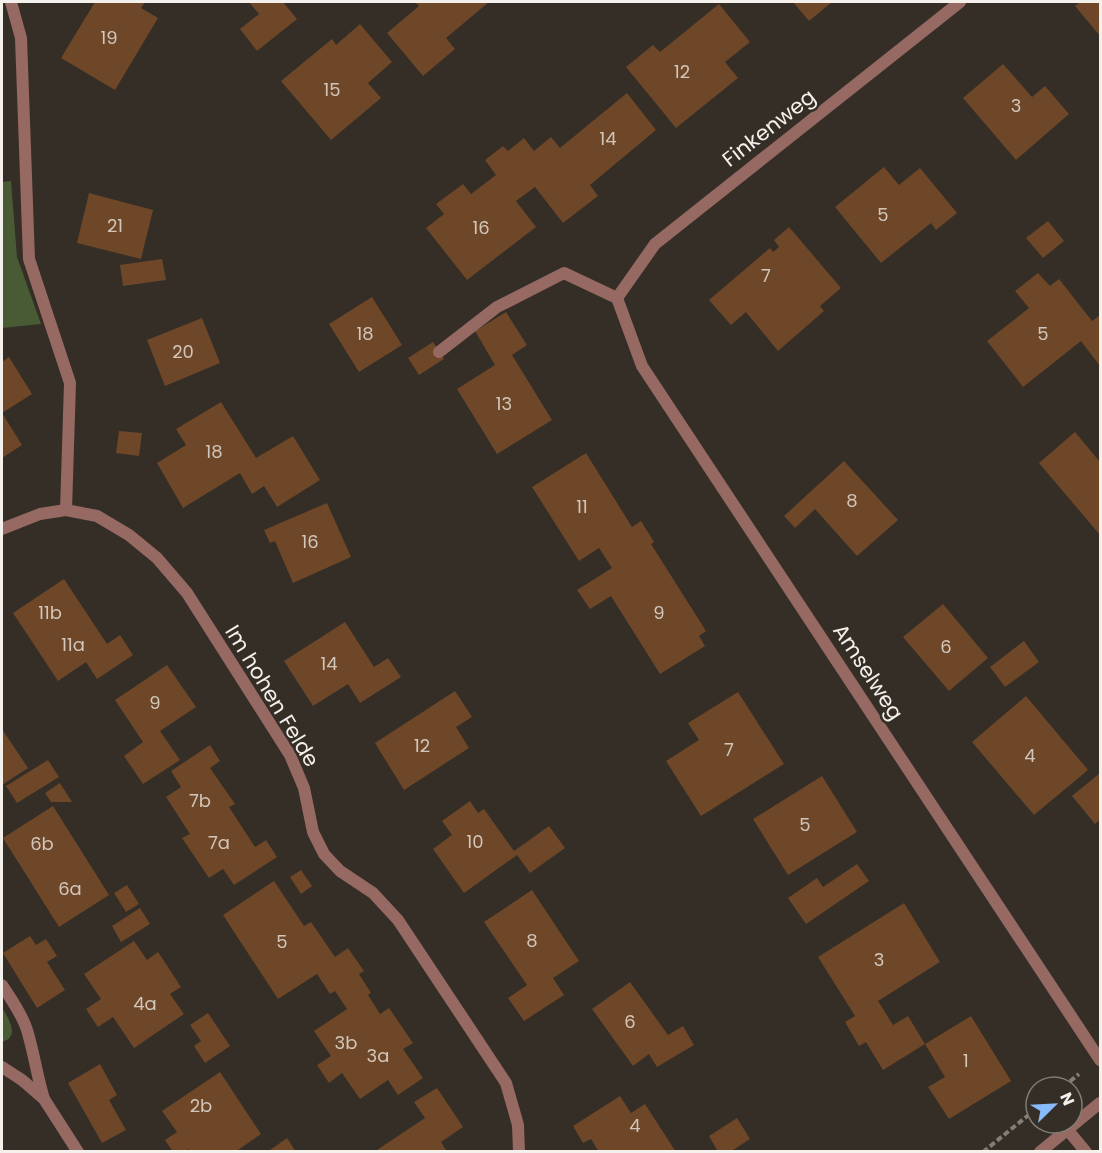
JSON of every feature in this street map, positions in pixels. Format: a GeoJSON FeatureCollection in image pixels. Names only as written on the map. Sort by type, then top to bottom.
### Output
{"type":"FeatureCollection","features":[{"type":"Feature","properties":{"kind":"street"},"geometry":{"type":"LineString","coordinates":[[11,2],[21,38],[29,259],[70,383],[66,510]]}},
{"type":"Feature","properties":{"kind":"street","name":"Finkenweg"},"geometry":{"type":"LineString","coordinates":[[617,298],[655,244],[960,2]]}},
{"type":"Feature","properties":{"kind":"street"},"geometry":{"type":"LineString","coordinates":[[439,351],[497,307],[564,273],[617,298]]}},
{"type":"Feature","properties":{"kind":"street","name":"Amselweg"},"geometry":{"type":"LineString","coordinates":[[617,298],[642,366],[1101,1060]]}},
{"type":"Feature","properties":{"kind":"street","name":"Im hohen Felde"},"geometry":{"type":"LineString","coordinates":[[2,529],[40,514],[66,510],[97,516],[129,535],[158,558],[188,593],[290,756],[304,788],[314,832],[324,854],[340,871],[373,893],[398,920],[506,1083],[518,1125],[519,1152]]}},
{"type":"Feature","properties":{"kind":"street"},"geometry":{"type":"LineString","coordinates":[[2,985],[28,1031],[35,1071],[44,1099],[78,1152]]}},
{"type":"Feature","properties":{"kind":"street"},"geometry":{"type":"LineString","coordinates":[[2,1067],[44,1099]]}},
{"type":"Feature","properties":{"kind":"street"},"geometry":{"type":"LineString","coordinates":[[1084,1116],[1101,1103]]}},
{"type":"Feature","properties":{"kind":"street"},"geometry":{"type":"LineString","coordinates":[[1040,1152],[1060,1135]]}},
{"type":"Feature","properties":{"kind":"street"},"geometry":{"type":"LineString","coordinates":[[1072,1135],[1086,1152]]}},
{"type":"Feature","properties":{"kind":"path"},"geometry":{"type":"LineString","coordinates":[[983,1152],[1024,1119]]}},
{"type":"Feature","properties":{"kind":"green space"},"geometry":{"type":"Polygon","coordinates":[[[11,181],[17,257],[41,324],[2,328],[2,182],[11,181]]]}},
{"type":"Feature","properties":{"kind":"green space"},"geometry":{"type":"Polygon","coordinates":[[[2,1007],[10,1022],[12,1032],[8,1040],[2,1042],[2,1007]]]}},
{"type":"Feature","properties":{"kind":"building"},"geometry":{"type":"Polygon","coordinates":[[[95,2],[145,2],[141,8],[158,18],[115,90],[61,58],[95,2]]]}},
{"type":"Feature","properties":{"kind":"building"},"geometry":{"type":"Polygon","coordinates":[[[249,2],[283,2],[297,19],[257,51],[240,29],[259,14],[249,2]]]}},
{"type":"Feature","properties":{"kind":"building"},"geometry":{"type":"Polygon","coordinates":[[[415,2],[489,2],[446,38],[455,49],[423,76],[387,33],[419,6],[415,2]]]}},
{"type":"Feature","properties":{"kind":"building"},"geometry":{"type":"Polygon","coordinates":[[[793,2],[832,2],[809,21],[793,2]]]}},
{"type":"Feature","properties":{"kind":"building"},"geometry":{"type":"Polygon","coordinates":[[[1080,2],[1100,2],[1100,36],[1075,6],[1080,2]]]}},
{"type":"Feature","properties":{"kind":"building"},"geometry":{"type":"Polygon","coordinates":[[[719,4],[750,42],[725,62],[738,78],[676,128],[626,67],[653,45],[660,52],[719,4]]]}},
{"type":"Feature","properties":{"kind":"building"},"geometry":{"type":"Polygon","coordinates":[[[360,24],[392,62],[368,83],[381,98],[331,140],[281,81],[332,39],[336,45],[360,24]]]}},
{"type":"Feature","properties":{"kind":"building"},"geometry":{"type":"Polygon","coordinates":[[[1003,64],[1032,97],[1045,86],[1069,114],[1016,160],[963,98],[1003,64]]]}},
{"type":"Feature","properties":{"kind":"building"},"geometry":{"type":"Polygon","coordinates":[[[627,93],[656,130],[590,185],[598,196],[563,223],[535,187],[516,201],[536,227],[467,280],[426,228],[444,214],[436,204],[463,184],[471,194],[496,175],[485,160],[503,146],[508,151],[524,138],[534,151],[551,137],[560,148],[627,93]]]}},
{"type":"Feature","properties":{"kind":"building"},"geometry":{"type":"Polygon","coordinates":[[[884,167],[899,185],[920,168],[957,213],[936,230],[931,223],[881,263],[835,207],[884,167]]]}},
{"type":"Feature","properties":{"kind":"building"},"geometry":{"type":"Polygon","coordinates":[[[89,193],[153,210],[141,259],[77,243],[89,193]]]}},
{"type":"Feature","properties":{"kind":"building"},"geometry":{"type":"Polygon","coordinates":[[[1048,221],[1064,241],[1043,258],[1026,238],[1048,221]]]}},
{"type":"Feature","properties":{"kind":"building"},"geometry":{"type":"Polygon","coordinates":[[[789,227],[841,288],[820,306],[824,311],[778,351],[746,312],[731,325],[709,300],[770,248],[773,252],[779,247],[774,240],[789,227]]]}},
{"type":"Feature","properties":{"kind":"building"},"geometry":{"type":"Polygon","coordinates":[[[162,259],[166,280],[123,286],[120,265],[162,259]]]}},
{"type":"Feature","properties":{"kind":"building"},"geometry":{"type":"Polygon","coordinates":[[[1038,273],[1050,286],[1059,279],[1092,321],[1100,315],[1100,366],[1081,341],[1023,387],[987,341],[1029,308],[1015,291],[1038,273]]]}},
{"type":"Feature","properties":{"kind":"building"},"geometry":{"type":"Polygon","coordinates":[[[372,297],[402,345],[359,372],[329,324],[372,297]]]}},
{"type":"Feature","properties":{"kind":"building"},"geometry":{"type":"Polygon","coordinates":[[[506,312],[527,345],[512,355],[552,420],[497,454],[457,389],[495,365],[475,331],[506,312]]]}},
{"type":"Feature","properties":{"kind":"building"},"geometry":{"type":"Polygon","coordinates":[[[202,318],[220,363],[165,386],[147,340],[202,318]]]}},
{"type":"Feature","properties":{"kind":"building"},"geometry":{"type":"Polygon","coordinates":[[[433,342],[444,359],[419,375],[408,358],[433,342]]]}},
{"type":"Feature","properties":{"kind":"building"},"geometry":{"type":"Polygon","coordinates":[[[9,357],[32,394],[2,413],[2,362],[9,357]]]}},
{"type":"Feature","properties":{"kind":"building"},"geometry":{"type":"Polygon","coordinates":[[[221,402],[256,458],[293,436],[320,480],[277,507],[264,486],[252,494],[240,473],[183,508],[157,463],[186,445],[176,429],[221,402]]]}},
{"type":"Feature","properties":{"kind":"building"},"geometry":{"type":"Polygon","coordinates":[[[2,413],[22,445],[2,458],[2,413]]]}},
{"type":"Feature","properties":{"kind":"building"},"geometry":{"type":"Polygon","coordinates":[[[119,431],[142,433],[139,456],[116,453],[119,431]]]}},
{"type":"Feature","properties":{"kind":"building"},"geometry":{"type":"Polygon","coordinates":[[[1075,432],[1100,462],[1100,535],[1039,463],[1075,432]]]}},
{"type":"Feature","properties":{"kind":"building"},"geometry":{"type":"Polygon","coordinates":[[[586,453],[632,527],[641,521],[654,542],[651,544],[706,631],[699,636],[705,646],[660,674],[611,596],[590,609],[577,590],[612,568],[599,548],[579,561],[532,487],[586,453]]]}},
{"type":"Feature","properties":{"kind":"building"},"geometry":{"type":"Polygon","coordinates":[[[844,461],[898,520],[857,556],[815,509],[795,528],[784,516],[844,461]]]}},
{"type":"Feature","properties":{"kind":"building"},"geometry":{"type":"Polygon","coordinates":[[[327,503],[351,557],[293,583],[275,541],[270,543],[264,530],[327,503]]]}},
{"type":"Feature","properties":{"kind":"building"},"geometry":{"type":"Polygon","coordinates":[[[64,579],[107,644],[120,635],[133,655],[97,679],[86,662],[58,681],[13,613],[64,579]]]}},
{"type":"Feature","properties":{"kind":"building"},"geometry":{"type":"Polygon","coordinates":[[[943,604],[988,658],[949,691],[903,637],[943,604]]]}},
{"type":"Feature","properties":{"kind":"building"},"geometry":{"type":"Polygon","coordinates":[[[345,622],[374,667],[388,658],[401,677],[360,703],[348,684],[313,706],[284,661],[345,622]]]}},
{"type":"Feature","properties":{"kind":"building"},"geometry":{"type":"Polygon","coordinates":[[[1024,641],[1039,662],[1005,687],[990,667],[1024,641]]]}},
{"type":"Feature","properties":{"kind":"building"},"geometry":{"type":"Polygon","coordinates":[[[167,665],[196,707],[160,731],[180,760],[143,784],[124,756],[143,742],[115,700],[167,665]]]}},
{"type":"Feature","properties":{"kind":"building"},"geometry":{"type":"Polygon","coordinates":[[[455,691],[472,717],[456,727],[469,748],[404,790],[375,743],[455,691]]]}},
{"type":"Feature","properties":{"kind":"building"},"geometry":{"type":"Polygon","coordinates":[[[738,692],[784,764],[701,816],[666,761],[699,740],[688,723],[738,692]]]}},
{"type":"Feature","properties":{"kind":"building"},"geometry":{"type":"Polygon","coordinates":[[[1026,696],[1088,770],[1034,815],[972,742],[1026,696]]]}},
{"type":"Feature","properties":{"kind":"building"},"geometry":{"type":"Polygon","coordinates":[[[2,729],[28,768],[2,785],[2,729]]]}},
{"type":"Feature","properties":{"kind":"building"},"geometry":{"type":"Polygon","coordinates":[[[210,745],[220,761],[210,768],[235,804],[229,807],[255,847],[266,840],[277,857],[234,885],[223,869],[209,878],[182,838],[190,834],[166,797],[181,787],[171,771],[210,745]]]}},
{"type":"Feature","properties":{"kind":"building"},"geometry":{"type":"Polygon","coordinates":[[[48,760],[59,777],[17,803],[6,786],[48,760]]]}},
{"type":"Feature","properties":{"kind":"building"},"geometry":{"type":"Polygon","coordinates":[[[1100,773],[1100,820],[1095,824],[1072,796],[1100,773]]]}},
{"type":"Feature","properties":{"kind":"building"},"geometry":{"type":"Polygon","coordinates":[[[822,776],[857,832],[788,875],[753,819],[822,776]]]}},
{"type":"Feature","properties":{"kind":"building"},"geometry":{"type":"Polygon","coordinates":[[[60,783],[72,802],[51,802],[45,793],[60,783]]]}},
{"type":"Feature","properties":{"kind":"building"},"geometry":{"type":"Polygon","coordinates":[[[470,801],[478,813],[484,809],[514,851],[549,826],[565,848],[530,873],[517,855],[464,893],[433,849],[452,835],[442,821],[470,801]]]}},
{"type":"Feature","properties":{"kind":"building"},"geometry":{"type":"Polygon","coordinates":[[[53,806],[109,895],[59,927],[3,838],[53,806]]]}},
{"type":"Feature","properties":{"kind":"building"},"geometry":{"type":"Polygon","coordinates":[[[857,864],[869,881],[806,924],[788,898],[817,878],[823,887],[857,864]]]}},
{"type":"Feature","properties":{"kind":"building"},"geometry":{"type":"Polygon","coordinates":[[[301,870],[312,886],[301,894],[290,877],[301,870]]]}},
{"type":"Feature","properties":{"kind":"building"},"geometry":{"type":"Polygon","coordinates":[[[274,881],[304,926],[311,922],[335,957],[348,948],[364,971],[359,974],[380,1014],[389,1008],[413,1043],[403,1049],[423,1078],[398,1095],[388,1080],[360,1099],[342,1073],[329,1083],[317,1065],[331,1056],[314,1031],[347,1009],[335,991],[330,994],[317,974],[278,999],[223,915],[274,881]]]}},
{"type":"Feature","properties":{"kind":"building"},"geometry":{"type":"Polygon","coordinates":[[[127,885],[139,904],[126,912],[114,893],[127,885]]]}},
{"type":"Feature","properties":{"kind":"building"},"geometry":{"type":"Polygon","coordinates":[[[532,890],[579,961],[553,978],[564,995],[524,1021],[508,998],[527,985],[484,922],[532,890]]]}},
{"type":"Feature","properties":{"kind":"building"},"geometry":{"type":"Polygon","coordinates":[[[904,903],[940,962],[878,1001],[893,1025],[908,1016],[925,1044],[883,1070],[866,1042],[859,1046],[845,1022],[855,1016],[818,957],[904,903]]]}},
{"type":"Feature","properties":{"kind":"building"},"geometry":{"type":"Polygon","coordinates":[[[140,908],[150,924],[121,942],[112,926],[140,908]]]}},
{"type":"Feature","properties":{"kind":"building"},"geometry":{"type":"Polygon","coordinates":[[[30,936],[36,945],[46,939],[57,956],[47,962],[65,990],[37,1008],[3,953],[30,936]]]}},
{"type":"Feature","properties":{"kind":"building"},"geometry":{"type":"Polygon","coordinates":[[[134,941],[147,960],[158,952],[181,987],[170,994],[184,1014],[134,1048],[113,1017],[98,1027],[86,1009],[101,999],[84,974],[134,941]]]}},
{"type":"Feature","properties":{"kind":"building"},"geometry":{"type":"Polygon","coordinates":[[[630,982],[668,1035],[683,1026],[694,1045],[657,1067],[649,1054],[633,1066],[592,1009],[630,982]]]}},
{"type":"Feature","properties":{"kind":"building"},"geometry":{"type":"Polygon","coordinates":[[[208,1013],[230,1046],[205,1063],[194,1046],[201,1041],[190,1025],[208,1013]]]}},
{"type":"Feature","properties":{"kind":"building"},"geometry":{"type":"Polygon","coordinates":[[[971,1016],[1011,1081],[949,1119],[928,1087],[945,1077],[925,1044],[971,1016]]]}},
{"type":"Feature","properties":{"kind":"building"},"geometry":{"type":"Polygon","coordinates":[[[100,1064],[117,1095],[109,1100],[126,1130],[102,1143],[68,1083],[100,1064]]]}},
{"type":"Feature","properties":{"kind":"building"},"geometry":{"type":"Polygon","coordinates":[[[220,1072],[261,1134],[235,1152],[190,1152],[188,1149],[184,1152],[173,1152],[165,1140],[177,1132],[162,1111],[220,1072]]]}},
{"type":"Feature","properties":{"kind":"building"},"geometry":{"type":"Polygon","coordinates":[[[437,1088],[463,1127],[441,1142],[447,1152],[374,1152],[425,1118],[414,1102],[437,1088]]]}},
{"type":"Feature","properties":{"kind":"building"},"geometry":{"type":"Polygon","coordinates":[[[620,1096],[631,1113],[645,1104],[676,1152],[599,1152],[591,1139],[583,1143],[573,1126],[620,1096]]]}},
{"type":"Feature","properties":{"kind":"building"},"geometry":{"type":"Polygon","coordinates":[[[737,1118],[750,1139],[730,1152],[718,1152],[709,1136],[737,1118]]]}},
{"type":"Feature","properties":{"kind":"building"},"geometry":{"type":"Polygon","coordinates":[[[287,1138],[296,1152],[271,1152],[270,1150],[287,1138]]]}}]}
